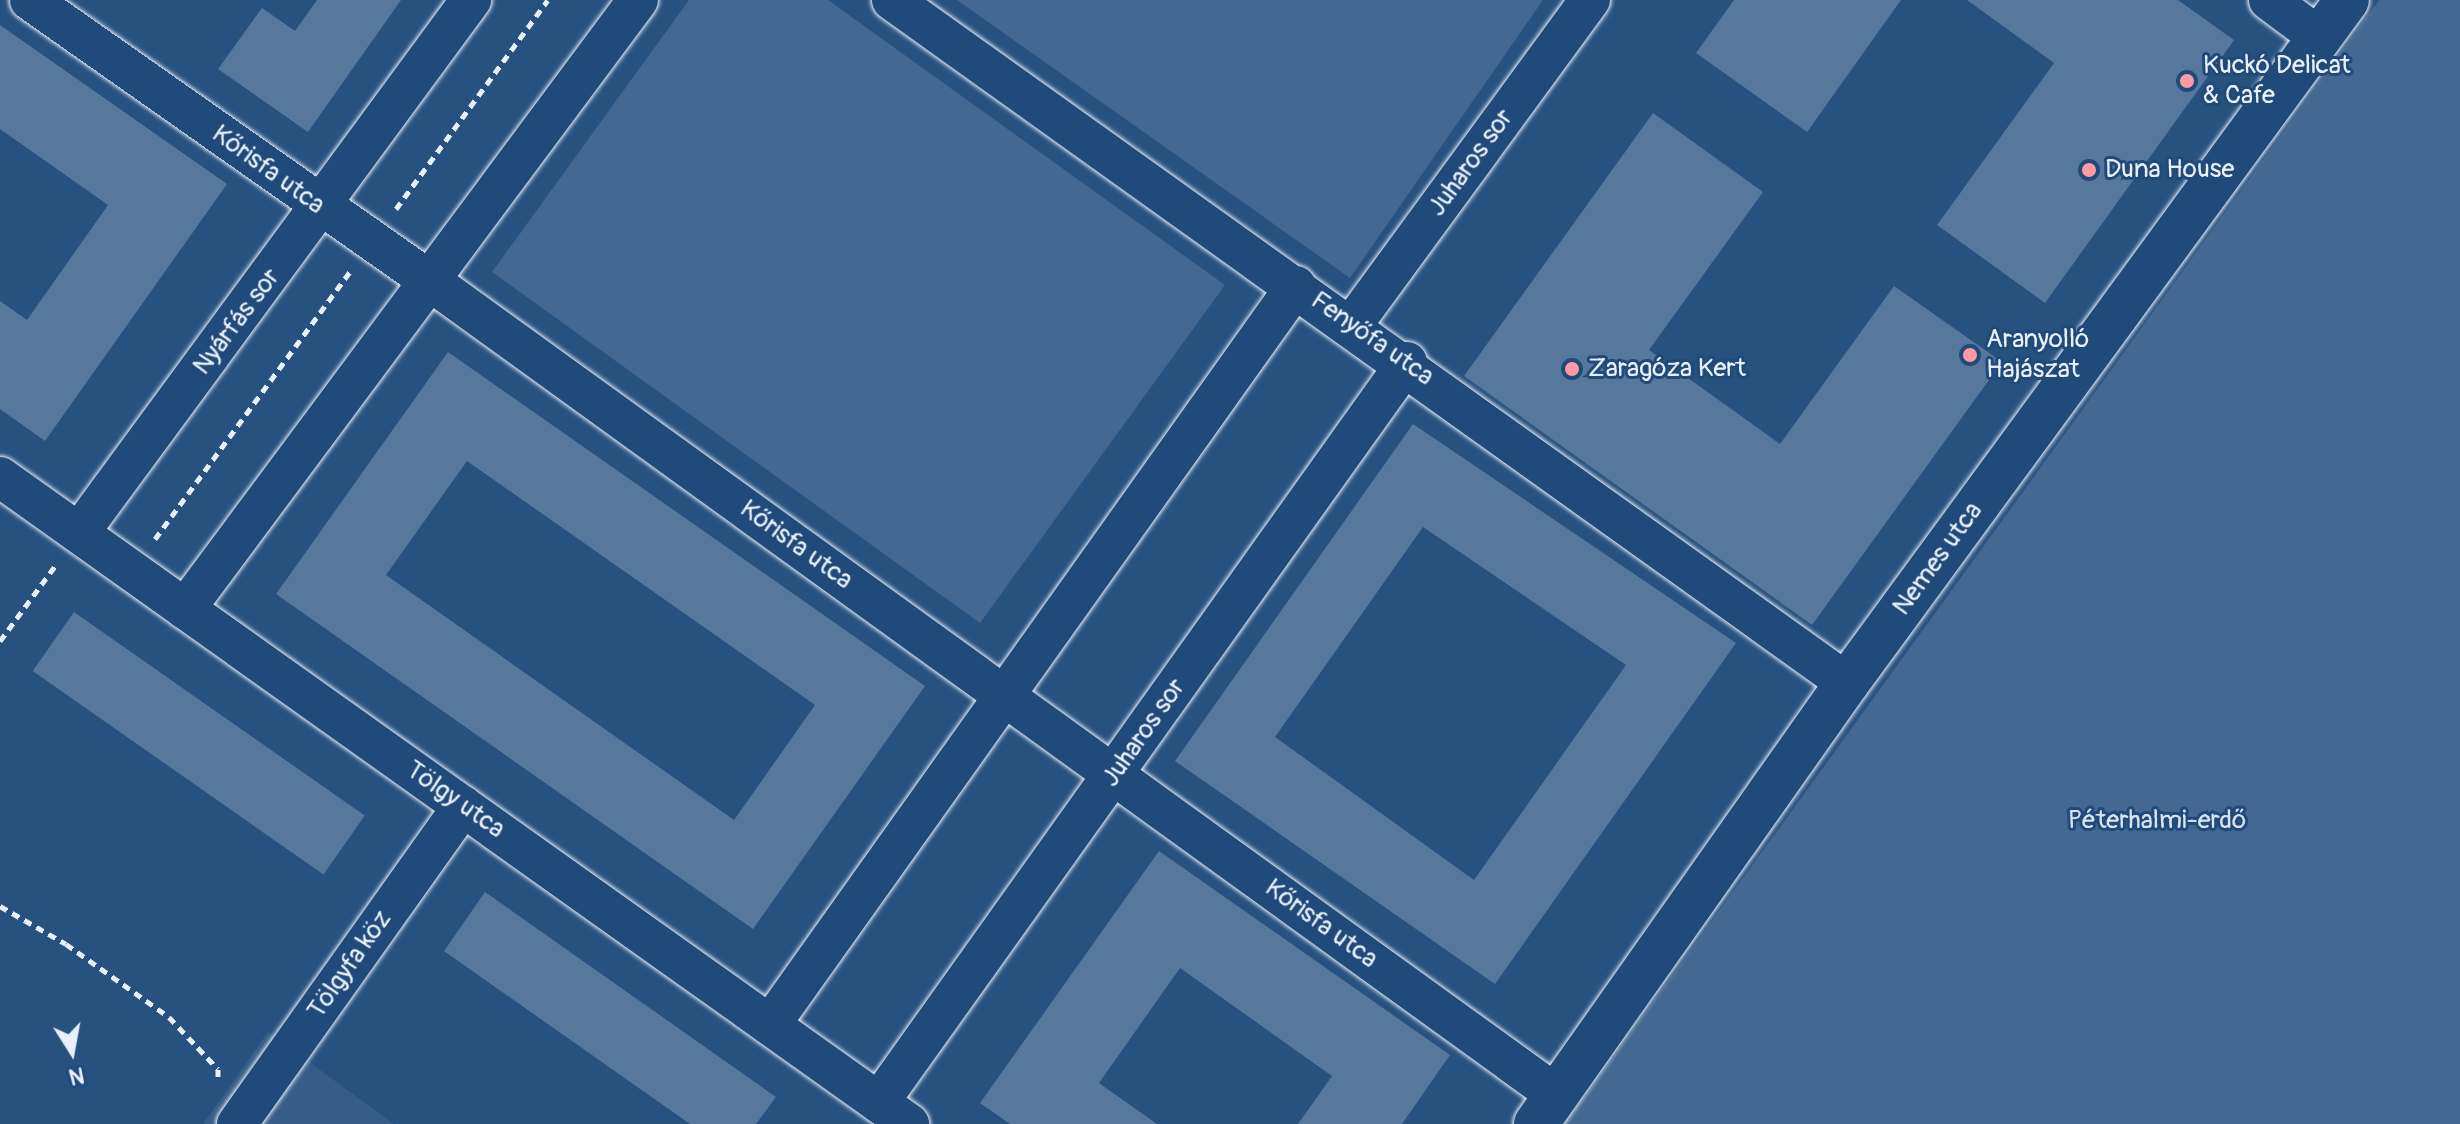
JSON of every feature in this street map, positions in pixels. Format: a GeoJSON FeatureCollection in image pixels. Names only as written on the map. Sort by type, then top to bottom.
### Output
{"type":"FeatureCollection","features":[{"type":"Feature","properties":{"kind":"street","name":"Kőrisfa utca"},"geometry":{"type":"LineString","coordinates":[[30,0],[322,210],[429,280],[1114,774],[1547,1110]]}},
{"type":"Feature","properties":{"kind":"street","name":"Nyárfás sor"},"geometry":{"type":"LineString","coordinates":[[79,533],[322,210],[471,0]]}},
{"type":"Feature","properties":{"kind":"street"},"geometry":{"type":"LineString","coordinates":[[185,609],[638,0]]}},
{"type":"Feature","properties":{"kind":"street","name":"Fenyőfa utca"},"geometry":{"type":"LineString","coordinates":[[892,0],[1407,362],[1847,683]]}},
{"type":"Feature","properties":{"kind":"street","name":"Juharos sor"},"geometry":{"type":"LineString","coordinates":[[1352,325],[1590,0]]}},
{"type":"Feature","properties":{"kind":"street"},"geometry":{"type":"LineString","coordinates":[[2269,0],[2320,38]]}},
{"type":"Feature","properties":{"kind":"street","name":"Nemes utca"},"geometry":{"type":"LineString","coordinates":[[1547,1110],[1847,683],[2347,0]]}},
{"type":"Feature","properties":{"kind":"street"},"geometry":{"type":"LineString","coordinates":[[770,1025],[1002,693],[1296,286]]}},
{"type":"Feature","properties":{"kind":"street","name":"Juharos sor"},"geometry":{"type":"LineString","coordinates":[[894,1113],[1114,774],[1407,362]]}},
{"type":"Feature","properties":{"kind":"street","name":"Tölgy utca"},"geometry":{"type":"LineString","coordinates":[[0,477],[894,1113]]}},
{"type":"Feature","properties":{"kind":"street","name":"Tölgyfa köz"},"geometry":{"type":"LineString","coordinates":[[237,1124],[463,806]]}},
{"type":"Feature","properties":{"kind":"path"},"geometry":{"type":"LineString","coordinates":[[132,570],[548,0]]}},
{"type":"Feature","properties":{"kind":"path"},"geometry":{"type":"LineString","coordinates":[[0,641],[79,533]]}},
{"type":"Feature","properties":{"kind":"path"},"geometry":{"type":"LineString","coordinates":[[0,906],[66,944],[169,1017],[218,1069],[218,1083]]}},
{"type":"Feature","properties":{"kind":"shaded area"},"geometry":{"type":"Polygon","coordinates":[[[268,1032],[394,1124],[203,1124],[268,1032]]]}},
{"type":"Feature","properties":{"kind":"green space"},"geometry":{"type":"Polygon","coordinates":[[[689,0],[828,0],[1225,285],[980,623],[492,272],[689,0]]]}},
{"type":"Feature","properties":{"kind":"green space"},"geometry":{"type":"Polygon","coordinates":[[[957,0],[1543,0],[1350,278],[957,0]]]}},
{"type":"Feature","properties":{"kind":"green space","name":"Péterhalmi-erdő"},"geometry":{"type":"Polygon","coordinates":[[[2379,0],[2460,0],[2460,1124],[1565,1124],[2379,0]]]}},
{"type":"Feature","properties":{"kind":"building"},"geometry":{"type":"Polygon","coordinates":[[[317,0],[401,0],[308,132],[218,69],[262,8],[295,31],[317,0]]]}},
{"type":"Feature","properties":{"kind":"building"},"geometry":{"type":"Polygon","coordinates":[[[1734,0],[1901,0],[1807,132],[1696,53],[1734,0]]]}},
{"type":"Feature","properties":{"kind":"building"},"geometry":{"type":"Polygon","coordinates":[[[1967,0],[2178,0],[2234,40],[2045,303],[1937,225],[2054,63],[1967,0]]]}},
{"type":"Feature","properties":{"kind":"building"},"geometry":{"type":"Polygon","coordinates":[[[0,25],[227,184],[45,441],[0,409],[0,301],[27,320],[108,205],[0,129],[0,25]]]}},
{"type":"Feature","properties":{"kind":"building","name":"Zaragóza Kert"},"geometry":{"type":"Polygon","coordinates":[[[1653,113],[1763,192],[1649,350],[1780,444],[1894,286],[2002,362],[1812,625],[1464,376],[1653,113]]]}},
{"type":"Feature","properties":{"kind":"building"},"geometry":{"type":"Polygon","coordinates":[[[448,352],[925,686],[753,929],[276,594],[448,352]],[[467,461],[386,575],[734,820],[815,705],[467,461]]]}},
{"type":"Feature","properties":{"kind":"building"},"geometry":{"type":"Polygon","coordinates":[[[1413,424],[1736,643],[1495,984],[1175,761],[1413,424]],[[1423,527],[1275,737],[1474,880],[1626,665],[1423,527]]]}},
{"type":"Feature","properties":{"kind":"building"},"geometry":{"type":"Polygon","coordinates":[[[74,612],[365,816],[324,875],[33,671],[74,612]]]}},
{"type":"Feature","properties":{"kind":"building"},"geometry":{"type":"Polygon","coordinates":[[[1159,851],[1450,1055],[1402,1124],[1298,1124],[1332,1076],[1180,968],[1099,1083],[1157,1124],[1010,1124],[980,1103],[1159,851]]]}},
{"type":"Feature","properties":{"kind":"building"},"geometry":{"type":"Polygon","coordinates":[[[485,892],[776,1097],[756,1124],[690,1124],[444,951],[485,892]]]}},
{"type":"Feature","properties":{"kind":"place","name":"Kuckó Delicat & Cafe"},"geometry":{"type":"Point","coordinates":[2187,81]}},
{"type":"Feature","properties":{"kind":"place","name":"Duna House"},"geometry":{"type":"Point","coordinates":[2089,170]}},
{"type":"Feature","properties":{"kind":"place","name":"Aranyolló Hajászat"},"geometry":{"type":"Point","coordinates":[1970,355]}},
{"type":"Feature","properties":{"kind":"place","name":"Zaragóza Kert"},"geometry":{"type":"Point","coordinates":[1572,369]}}]}
